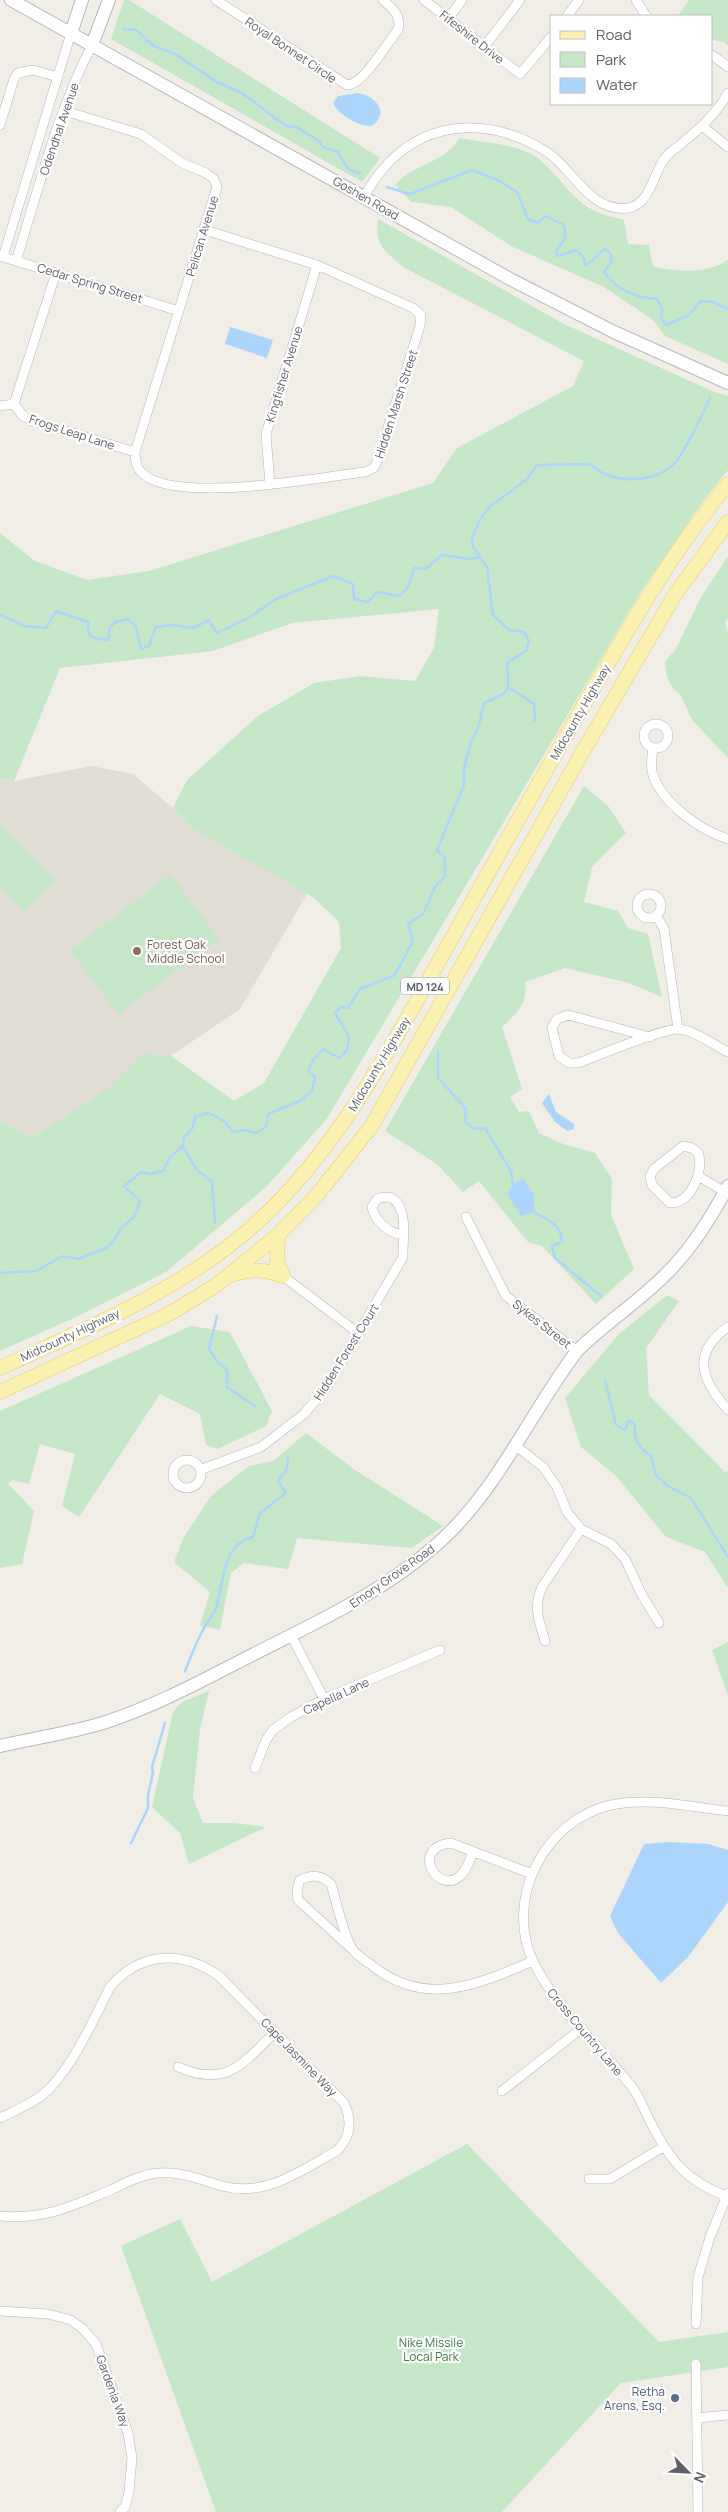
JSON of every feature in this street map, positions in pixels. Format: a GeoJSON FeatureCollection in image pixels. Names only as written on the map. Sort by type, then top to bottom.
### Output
{"type":"FeatureCollection","features":[{"type":"Feature","properties":{"kind":"main road","name":"Midcounty Highway"},"geometry":{"type":"LineString","coordinates":[[0,1368],[86,1329],[171,1286],[230,1245],[277,1202],[336,1133],[406,1021],[648,594],[728,484]]}},
{"type":"Feature","properties":{"kind":"main road","name":"Midcounty Highway"},"geometry":{"type":"LineString","coordinates":[[0,1392],[169,1314],[230,1275],[278,1235],[317,1195],[371,1127],[587,744],[676,593],[728,522]]}},
{"type":"Feature","properties":{"kind":"main road"},"geometry":{"type":"LineString","coordinates":[[278,1235],[277,1262],[284,1276]]}},
{"type":"Feature","properties":{"kind":"main road"},"geometry":{"type":"LineString","coordinates":[[230,1275],[255,1269],[268,1270],[284,1276]]}},
{"type":"Feature","properties":{"kind":"street","name":"Goshen Road"},"geometry":{"type":"LineString","coordinates":[[11,0],[518,284],[614,332],[728,383]]}},
{"type":"Feature","properties":{"kind":"street"},"geometry":{"type":"LineString","coordinates":[[71,33],[82,0]]}},
{"type":"Feature","properties":{"kind":"street","name":"Odendhal Avenue"},"geometry":{"type":"LineString","coordinates":[[16,261],[65,111],[109,0]]}},
{"type":"Feature","properties":{"kind":"street","name":"Royal Bonnet Circle"},"geometry":{"type":"LineString","coordinates":[[216,0],[347,85],[352,85],[360,79],[398,30],[397,14],[383,0]]}},
{"type":"Feature","properties":{"kind":"street","name":"Fifeshire Drive"},"geometry":{"type":"LineString","coordinates":[[424,0],[520,74],[524,72],[550,39]]}},
{"type":"Feature","properties":{"kind":"street"},"geometry":{"type":"LineString","coordinates":[[448,19],[462,0]]}},
{"type":"Feature","properties":{"kind":"street"},"geometry":{"type":"LineString","coordinates":[[484,47],[520,0]]}},
{"type":"Feature","properties":{"kind":"street"},"geometry":{"type":"LineString","coordinates":[[568,15],[579,0]]}},
{"type":"Feature","properties":{"kind":"street"},"geometry":{"type":"LineString","coordinates":[[636,0],[645,15]]}},
{"type":"Feature","properties":{"kind":"street","name":"Odendhal Avenue"},"geometry":{"type":"LineString","coordinates":[[2,256],[71,33]]}},
{"type":"Feature","properties":{"kind":"street"},"geometry":{"type":"LineString","coordinates":[[713,56],[728,67]]}},
{"type":"Feature","properties":{"kind":"street"},"geometry":{"type":"LineString","coordinates":[[0,125],[14,78],[18,73],[33,70],[58,76]]}},
{"type":"Feature","properties":{"kind":"street"},"geometry":{"type":"LineString","coordinates":[[364,197],[377,174],[402,149],[426,136],[460,127],[482,128],[516,136],[527,141],[548,152],[589,194],[613,206],[628,208],[641,201],[667,154],[702,126],[728,93]]}},
{"type":"Feature","properties":{"kind":"street","name":"Pelican Avenue"},"geometry":{"type":"LineString","coordinates":[[65,111],[141,134],[182,163],[210,176],[217,187],[135,452]]}},
{"type":"Feature","properties":{"kind":"street"},"geometry":{"type":"LineString","coordinates":[[702,126],[728,147]]}},
{"type":"Feature","properties":{"kind":"street","name":"Hidden Marsh Street"},"geometry":{"type":"LineString","coordinates":[[135,452],[135,460],[142,473],[153,479],[173,485],[194,488],[270,485],[364,472],[374,468],[422,320],[421,315],[413,308],[317,265],[205,230]]}},
{"type":"Feature","properties":{"kind":"street","name":"Cedar Spring Street"},"geometry":{"type":"LineString","coordinates":[[2,256],[179,311]]}},
{"type":"Feature","properties":{"kind":"street","name":"Kingfisher Avenue"},"geometry":{"type":"LineString","coordinates":[[270,485],[266,455],[266,434],[317,265]]}},
{"type":"Feature","properties":{"kind":"street"},"geometry":{"type":"LineString","coordinates":[[0,406],[14,404],[56,273]]}},
{"type":"Feature","properties":{"kind":"street","name":"Frogs Leap Lane"},"geometry":{"type":"LineString","coordinates":[[14,404],[30,420],[135,452]]}},
{"type":"Feature","properties":{"kind":"street"},"geometry":{"type":"LineString","coordinates":[[654,748],[653,776],[670,801],[696,823],[728,839]]}},
{"type":"Feature","properties":{"kind":"street"},"geometry":{"type":"LineString","coordinates":[[656,915],[664,929],[678,1029]]}},
{"type":"Feature","properties":{"kind":"street"},"geometry":{"type":"LineString","coordinates":[[650,1037],[568,1015],[556,1019],[552,1031],[559,1056],[567,1062],[574,1064],[678,1029],[696,1035],[728,1052]]}},
{"type":"Feature","properties":{"kind":"street"},"geometry":{"type":"LineString","coordinates":[[683,1146],[690,1147],[698,1153],[701,1167],[698,1176],[683,1199],[675,1203],[663,1198],[652,1185],[650,1179],[654,1169],[683,1146]]}},
{"type":"Feature","properties":{"kind":"street"},"geometry":{"type":"LineString","coordinates":[[698,1176],[727,1190]]}},
{"type":"Feature","properties":{"kind":"street","name":"Emory Grove Road"},"geometry":{"type":"LineString","coordinates":[[0,1746],[102,1723],[138,1711],[338,1613],[391,1579],[432,1549],[452,1530],[478,1500],[516,1446],[577,1351],[647,1292],[676,1264],[702,1229],[727,1190]]}},
{"type":"Feature","properties":{"kind":"street","name":"Sykes Street"},"geometry":{"type":"LineString","coordinates":[[466,1217],[506,1296],[577,1351]]}},
{"type":"Feature","properties":{"kind":"street","name":"Hidden Forest Court"},"geometry":{"type":"LineString","coordinates":[[200,1470],[262,1447],[289,1428],[326,1388],[402,1262],[402,1234]]}},
{"type":"Feature","properties":{"kind":"street"},"geometry":{"type":"LineString","coordinates":[[284,1276],[358,1333]]}},
{"type":"Feature","properties":{"kind":"street"},"geometry":{"type":"LineString","coordinates":[[728,1326],[712,1341],[707,1351],[704,1369],[709,1386],[728,1410]]}},
{"type":"Feature","properties":{"kind":"street"},"geometry":{"type":"LineString","coordinates":[[516,1446],[543,1467],[557,1487],[567,1512],[582,1529],[611,1544],[625,1559],[642,1595],[659,1623]]}},
{"type":"Feature","properties":{"kind":"street"},"geometry":{"type":"LineString","coordinates":[[545,1641],[537,1614],[538,1596],[542,1587],[582,1529]]}},
{"type":"Feature","properties":{"kind":"street"},"geometry":{"type":"LineString","coordinates":[[291,1635],[324,1700]]}},
{"type":"Feature","properties":{"kind":"street","name":"Capella Lane"},"geometry":{"type":"LineString","coordinates":[[255,1768],[266,1740],[273,1730],[291,1717],[324,1700],[440,1650]]}},
{"type":"Feature","properties":{"kind":"street","name":"Cross Country Lane"},"geometry":{"type":"LineString","coordinates":[[727,2196],[707,2190],[688,2176],[663,2147],[634,2089],[546,1986],[533,1960],[525,1936],[523,1916],[525,1893],[542,1854],[562,1830],[585,1815],[610,1805],[637,1802],[728,1811]]}},
{"type":"Feature","properties":{"kind":"street"},"geometry":{"type":"LineString","coordinates":[[473,1852],[466,1870],[460,1877],[452,1881],[444,1881],[435,1875],[430,1867],[429,1857],[434,1848],[441,1844],[451,1843],[532,1874]]}},
{"type":"Feature","properties":{"kind":"street"},"geometry":{"type":"LineString","coordinates":[[353,1950],[331,1884],[324,1878],[315,1876],[300,1880],[296,1890],[298,1900],[353,1950],[379,1971],[406,1984],[422,1988],[451,1990],[483,1982],[533,1960]]}},
{"type":"Feature","properties":{"kind":"street","name":"Cape Jasmine Way"},"geometry":{"type":"LineString","coordinates":[[0,2118],[39,2097],[52,2087],[72,2059],[110,1987],[119,1977],[137,1964],[167,1957],[183,1958],[204,1966],[219,1976],[344,2103],[348,2112],[350,2128],[344,2144],[338,2150],[280,2181],[252,2190],[222,2186],[184,2174],[158,2172],[137,2178],[70,2207],[45,2215],[0,2216]]}},
{"type":"Feature","properties":{"kind":"street"},"geometry":{"type":"LineString","coordinates":[[502,2091],[582,2028]]}},
{"type":"Feature","properties":{"kind":"street"},"geometry":{"type":"LineString","coordinates":[[178,2067],[198,2076],[215,2075],[233,2070],[243,2064],[275,2032]]}},
{"type":"Feature","properties":{"kind":"street"},"geometry":{"type":"LineString","coordinates":[[589,2180],[610,2179],[663,2147]]}},
{"type":"Feature","properties":{"kind":"street"},"geometry":{"type":"LineString","coordinates":[[696,2324],[698,2276],[710,2237],[727,2196]]}},
{"type":"Feature","properties":{"kind":"street","name":"Gardenia Way"},"geometry":{"type":"LineString","coordinates":[[0,2311],[48,2314],[71,2320],[83,2329],[96,2344],[128,2433],[132,2458],[129,2492],[125,2507],[120,2512]]}},
{"type":"Feature","properties":{"kind":"street"},"geometry":{"type":"LineString","coordinates":[[696,2364],[698,2512]]}},
{"type":"Feature","properties":{"kind":"street"},"geometry":{"type":"LineString","coordinates":[[698,2418],[728,2414]]}},
{"type":"Feature","properties":{"kind":"shaded area","name":"Forest Oak Middle School"},"geometry":{"type":"Polygon","coordinates":[[[91,766],[133,774],[173,808],[192,828],[307,894],[240,1009],[171,1056],[142,1055],[107,1089],[31,1138],[0,1121],[0,778],[14,781],[91,766]]]}},
{"type":"Feature","properties":{"kind":"green space"},"geometry":{"type":"Polygon","coordinates":[[[124,0],[129,0],[380,158],[362,182],[111,39],[124,0]]]}},
{"type":"Feature","properties":{"kind":"green space"},"geometry":{"type":"Polygon","coordinates":[[[689,0],[728,0],[728,46],[724,42],[713,40],[713,15],[679,15],[689,0]]]}},
{"type":"Feature","properties":{"kind":"green space"},"geometry":{"type":"Polygon","coordinates":[[[459,138],[508,146],[535,156],[583,204],[599,213],[624,220],[628,244],[649,245],[653,267],[691,271],[710,268],[728,260],[728,364],[665,336],[653,320],[604,287],[511,246],[451,207],[411,202],[395,185],[411,172],[447,153],[459,138]]]}},
{"type":"Feature","properties":{"kind":"green space"},"geometry":{"type":"Polygon","coordinates":[[[378,219],[564,324],[714,392],[728,396],[728,470],[703,501],[642,590],[326,1120],[266,1187],[166,1272],[74,1318],[0,1351],[0,1121],[31,1138],[107,1089],[142,1054],[171,1056],[234,1101],[264,1083],[341,948],[339,922],[314,898],[192,828],[173,808],[187,780],[258,716],[314,683],[360,676],[415,681],[434,648],[439,609],[292,623],[213,651],[60,668],[14,781],[0,778],[0,533],[35,561],[87,580],[149,571],[433,483],[457,448],[573,386],[584,361],[403,267],[382,247],[378,236],[378,219]]]}},
{"type":"Feature","properties":{"kind":"green space"},"geometry":{"type":"Polygon","coordinates":[[[728,556],[728,618],[725,623],[728,632],[728,758],[692,720],[680,694],[673,689],[667,677],[665,662],[676,649],[700,599],[728,556]]]}},
{"type":"Feature","properties":{"kind":"green space"},"geometry":{"type":"Polygon","coordinates":[[[584,786],[608,806],[626,833],[592,867],[584,902],[618,911],[628,928],[648,934],[662,997],[629,983],[565,968],[525,982],[525,995],[520,1007],[502,1027],[522,1089],[510,1097],[519,1112],[529,1111],[539,1133],[563,1144],[595,1153],[612,1179],[611,1215],[634,1269],[596,1304],[542,1246],[528,1242],[479,1181],[463,1192],[437,1164],[385,1131],[584,786]]]}},
{"type":"Feature","properties":{"kind":"green space"},"geometry":{"type":"Polygon","coordinates":[[[0,823],[56,881],[24,912],[0,887],[0,823]]]}},
{"type":"Feature","properties":{"kind":"green space"},"geometry":{"type":"Polygon","coordinates":[[[171,874],[219,939],[118,1014],[70,950],[171,874]]]}},
{"type":"Feature","properties":{"kind":"green space"},"geometry":{"type":"Polygon","coordinates":[[[667,1295],[679,1301],[646,1348],[649,1395],[725,1472],[728,1471],[728,1588],[705,1552],[666,1537],[616,1476],[581,1447],[565,1398],[619,1334],[667,1295]]]}},
{"type":"Feature","properties":{"kind":"green space"},"geometry":{"type":"Polygon","coordinates":[[[191,1326],[230,1332],[272,1411],[266,1426],[218,1449],[206,1445],[200,1414],[160,1394],[79,1517],[62,1506],[75,1454],[40,1444],[29,1484],[12,1480],[8,1484],[34,1511],[22,1564],[0,1568],[0,1411],[191,1326]]]}},
{"type":"Feature","properties":{"kind":"green space"},"geometry":{"type":"Polygon","coordinates":[[[306,1433],[352,1468],[443,1526],[412,1548],[297,1538],[288,1569],[244,1563],[231,1573],[220,1629],[200,1626],[210,1592],[174,1562],[184,1537],[211,1496],[249,1466],[273,1461],[306,1433]]]}},
{"type":"Feature","properties":{"kind":"green space"},"geometry":{"type":"Polygon","coordinates":[[[728,1642],[728,1695],[712,1650],[728,1642]]]}},
{"type":"Feature","properties":{"kind":"green space"},"geometry":{"type":"Polygon","coordinates":[[[209,1691],[200,1729],[193,1798],[203,1823],[234,1823],[266,1827],[189,1864],[180,1833],[152,1807],[173,1712],[182,1702],[209,1691]]]}},
{"type":"Feature","properties":{"kind":"green space","name":"Nike Missile Local Park"},"geometry":{"type":"Polygon","coordinates":[[[467,2144],[659,2342],[728,2332],[728,2367],[621,2383],[502,2512],[216,2512],[121,2246],[180,2219],[212,2282],[467,2144]]]}},
{"type":"Feature","properties":{"kind":"water"},"geometry":{"type":"Polygon","coordinates":[[[358,93],[375,101],[378,106],[380,116],[372,126],[362,125],[350,119],[340,112],[333,103],[338,96],[358,93]]]}},
{"type":"Feature","properties":{"kind":"water"},"geometry":{"type":"Polygon","coordinates":[[[230,327],[273,340],[267,358],[225,344],[230,327]]]}},
{"type":"Feature","properties":{"kind":"water"},"geometry":{"type":"Polygon","coordinates":[[[549,1094],[556,1112],[574,1124],[574,1129],[567,1131],[555,1122],[542,1103],[549,1094]]]}},
{"type":"Feature","properties":{"kind":"water"},"geometry":{"type":"Polygon","coordinates":[[[523,1179],[534,1194],[534,1212],[521,1216],[508,1195],[512,1184],[523,1179]]]}},
{"type":"Feature","properties":{"kind":"water"},"geometry":{"type":"Polygon","coordinates":[[[670,1842],[708,1844],[728,1850],[728,1902],[688,1957],[661,1983],[618,1933],[610,1916],[644,1844],[670,1842]]]}},
{"type":"Feature","properties":{"kind":"waterway"},"geometry":{"type":"LineString","coordinates":[[123,29],[136,30],[154,46],[175,54],[215,81],[242,93],[286,126],[298,128],[319,141],[323,147],[338,152],[348,169],[360,173]]}},
{"type":"Feature","properties":{"kind":"waterway"},"geometry":{"type":"LineString","coordinates":[[387,187],[410,194],[472,170],[500,181],[517,192],[528,219],[538,223],[546,216],[564,225],[565,238],[557,249],[557,256],[577,250],[584,258],[585,265],[605,249],[611,254],[611,263],[604,272],[609,279],[634,295],[657,299],[663,310],[661,318],[666,325],[689,315],[701,301],[713,302],[728,309]]}},
{"type":"Feature","properties":{"kind":"waterway"},"geometry":{"type":"LineString","coordinates":[[0,1273],[36,1271],[63,1256],[78,1259],[106,1248],[114,1241],[121,1228],[134,1217],[140,1201],[124,1186],[141,1172],[150,1174],[163,1171],[170,1157],[183,1146],[184,1137],[192,1129],[195,1117],[208,1113],[224,1121],[233,1132],[245,1130],[256,1133],[266,1127],[268,1114],[302,1100],[312,1091],[315,1077],[308,1071],[314,1059],[323,1049],[339,1058],[347,1050],[349,1037],[335,1013],[341,1007],[348,1008],[360,989],[395,975],[413,941],[408,924],[423,914],[435,887],[445,876],[445,858],[437,850],[464,785],[464,768],[471,742],[479,725],[484,703],[505,693],[508,685],[507,663],[526,651],[529,641],[524,632],[509,630],[493,615],[487,567],[473,547],[472,537],[481,518],[490,506],[528,478],[537,465],[590,464],[608,475],[630,479],[641,479],[663,472],[677,461],[710,398]]}},
{"type":"Feature","properties":{"kind":"waterway"},"geometry":{"type":"LineString","coordinates":[[0,615],[25,626],[46,628],[56,611],[88,622],[89,635],[98,639],[108,640],[110,627],[117,621],[128,619],[136,627],[141,649],[149,646],[156,627],[172,625],[193,628],[209,620],[217,633],[250,617],[276,599],[333,576],[353,584],[354,599],[368,602],[377,592],[400,596],[409,586],[414,568],[425,569],[442,555],[469,559],[480,557]]}},
{"type":"Feature","properties":{"kind":"waterway"},"geometry":{"type":"LineString","coordinates":[[508,687],[534,704],[535,721]]}},
{"type":"Feature","properties":{"kind":"waterway"},"geometry":{"type":"LineString","coordinates":[[438,1052],[438,1078],[466,1109],[465,1121],[474,1129],[485,1128],[511,1171],[513,1185]]}},
{"type":"Feature","properties":{"kind":"waterway"},"geometry":{"type":"LineString","coordinates":[[183,1146],[197,1170],[212,1182],[215,1223]]}},
{"type":"Feature","properties":{"kind":"waterway"},"geometry":{"type":"LineString","coordinates":[[533,1211],[552,1222],[559,1230],[562,1242],[552,1246],[555,1258],[601,1296]]}},
{"type":"Feature","properties":{"kind":"waterway"},"geometry":{"type":"LineString","coordinates":[[217,1316],[209,1349],[217,1361],[227,1370],[227,1387],[255,1406]]}},
{"type":"Feature","properties":{"kind":"waterway"},"geometry":{"type":"LineString","coordinates":[[605,1380],[616,1425],[625,1430],[629,1420],[635,1425],[636,1439],[640,1447],[651,1456],[656,1475],[668,1486],[691,1498],[728,1557]]}},
{"type":"Feature","properties":{"kind":"waterway"},"geometry":{"type":"LineString","coordinates":[[185,1671],[201,1633],[216,1608],[229,1556],[243,1541],[253,1537],[260,1513],[286,1493],[278,1481],[287,1469],[288,1457]]}},
{"type":"Feature","properties":{"kind":"waterway"},"geometry":{"type":"LineString","coordinates":[[131,1843],[148,1808],[148,1795],[153,1773],[152,1767],[165,1723]]}},
{"type":"Feature","properties":{"kind":"place","name":"Forest Oak Middle School"},"geometry":{"type":"Point","coordinates":[137,951]}},
{"type":"Feature","properties":{"kind":"place","name":"Retha Arens, Esq."},"geometry":{"type":"Point","coordinates":[675,2398]}}]}
